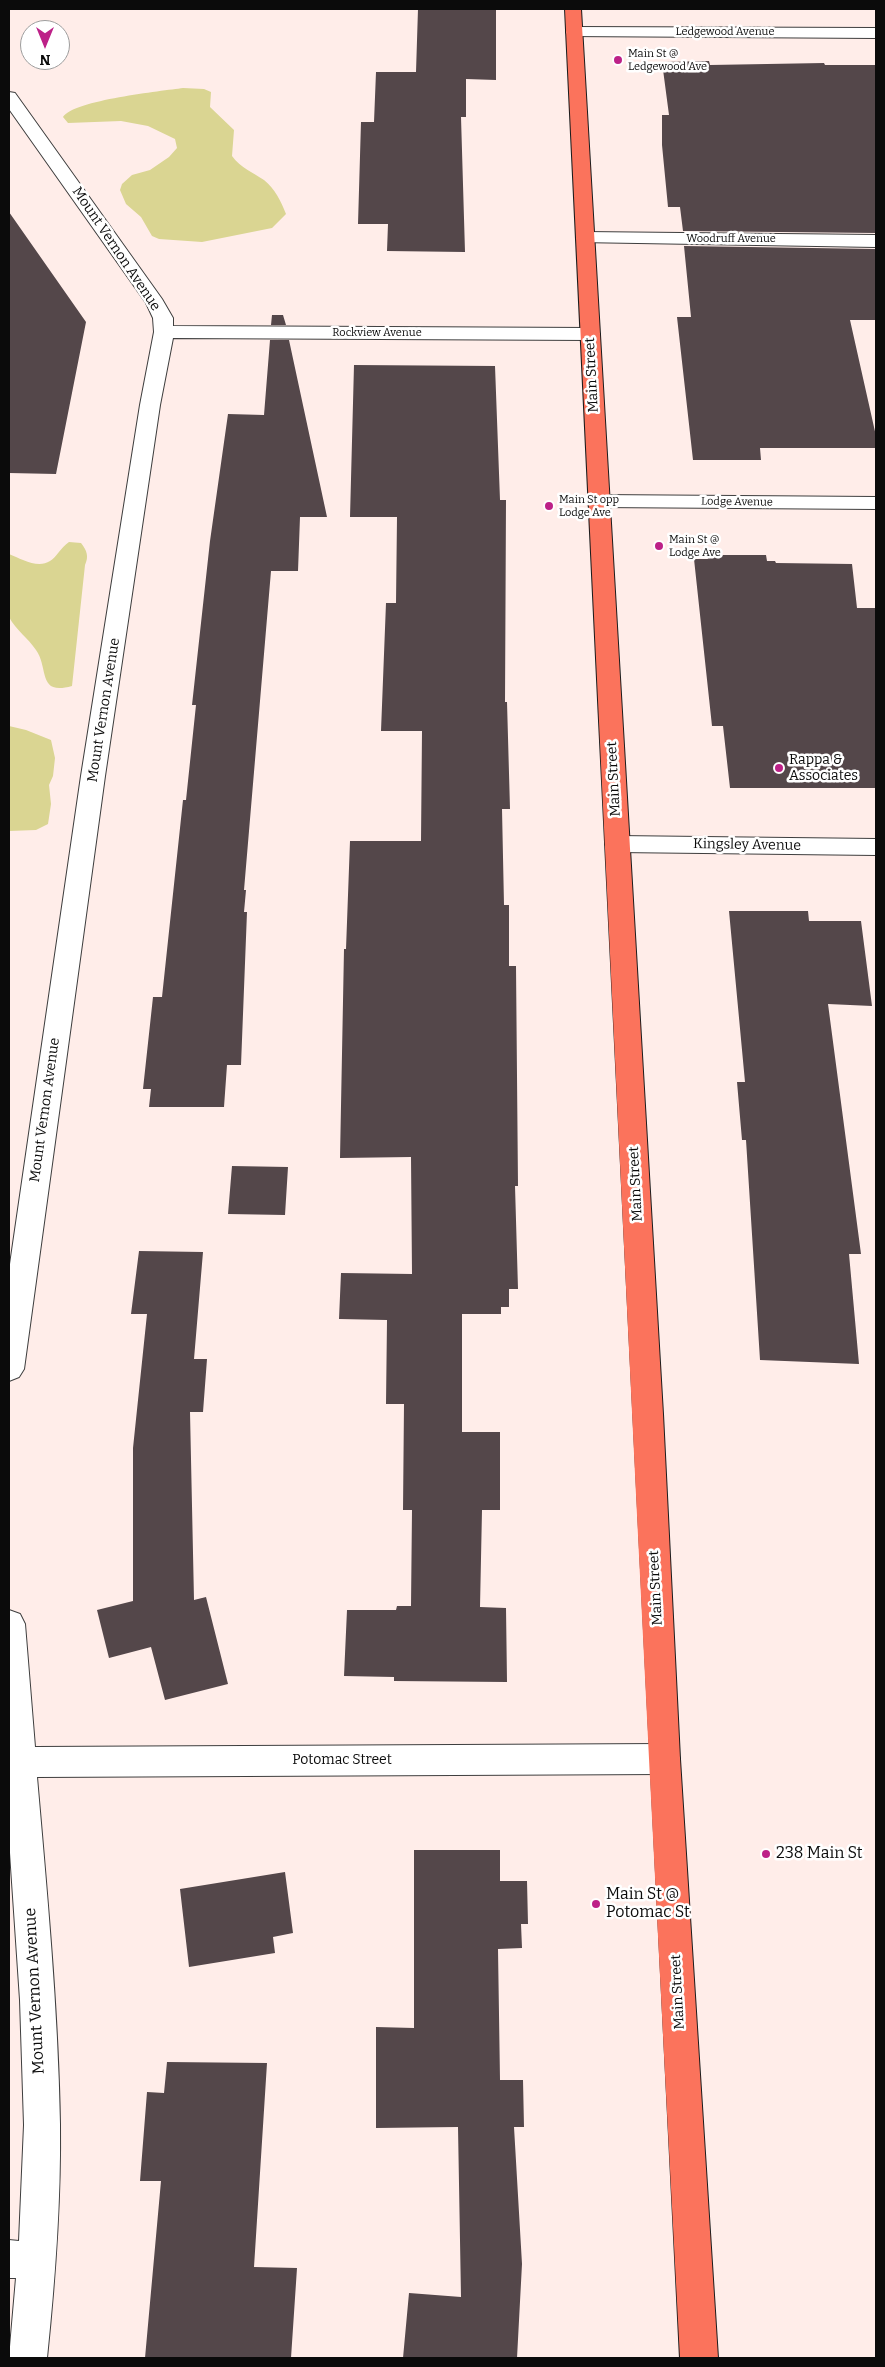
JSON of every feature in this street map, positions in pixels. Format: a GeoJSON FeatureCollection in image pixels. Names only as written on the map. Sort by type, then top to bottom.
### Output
{"type":"FeatureCollection","features":[{"type":"Feature","properties":{"kind":"main road","name":"Main Street"},"geometry":{"type":"LineString","coordinates":[[574,20],[598,500],[648,1404],[664,1759],[699,2358]]}},
{"type":"Feature","properties":{"kind":"street","name":"Ledgewood Avenue"},"geometry":{"type":"LineString","coordinates":[[574,20],[876,33]]}},
{"type":"Feature","properties":{"kind":"street","name":"Mount Vernon Avenue"},"geometry":{"type":"LineString","coordinates":[[9,97],[155,303],[163,318],[164,332],[150,405],[93,776],[9,1369]]}},
{"type":"Feature","properties":{"kind":"street","name":"Woodruff Avenue"},"geometry":{"type":"LineString","coordinates":[[585,238],[876,241]]}},
{"type":"Feature","properties":{"kind":"street","name":"Rockview Avenue"},"geometry":{"type":"LineString","coordinates":[[164,332],[590,334]]}},
{"type":"Feature","properties":{"kind":"street","name":"Lodge Avenue"},"geometry":{"type":"LineString","coordinates":[[598,500],[876,503]]}},
{"type":"Feature","properties":{"kind":"street","name":"Kingsley Avenue"},"geometry":{"type":"LineString","coordinates":[[617,844],[876,847]]}},
{"type":"Feature","properties":{"kind":"street","name":"Mount Vernon Avenue"},"geometry":{"type":"LineString","coordinates":[[9,1624],[33,1944],[42,2126],[22,2260],[28,2358]]}},
{"type":"Feature","properties":{"kind":"street","name":"Potomac Street"},"geometry":{"type":"LineString","coordinates":[[19,1762],[664,1759]]}},
{"type":"Feature","properties":{"kind":"shaded area"},"geometry":{"type":"Polygon","coordinates":[[[183,88],[204,89],[211,92],[210,107],[234,130],[232,156],[243,167],[264,180],[282,204],[286,214],[272,228],[202,242],[159,239],[152,236],[141,217],[126,204],[120,190],[122,184],[132,175],[150,170],[169,157],[177,148],[175,139],[148,126],[121,121],[68,123],[63,117],[70,111],[100,101],[183,88]]]}},
{"type":"Feature","properties":{"kind":"shaded area"},"geometry":{"type":"Polygon","coordinates":[[[69,542],[81,543],[87,556],[72,686],[61,688],[53,687],[49,684],[36,650],[9,617],[9,554],[35,564],[45,563],[52,560],[69,542]]]}},
{"type":"Feature","properties":{"kind":"shaded area"},"geometry":{"type":"Polygon","coordinates":[[[9,726],[26,730],[51,740],[55,758],[53,776],[49,785],[51,804],[48,824],[36,830],[9,831],[9,726]]]}},
{"type":"Feature","properties":{"kind":"building"},"geometry":{"type":"Polygon","coordinates":[[[418,9],[496,9],[496,80],[466,79],[466,117],[461,117],[465,252],[387,251],[388,224],[358,224],[361,122],[374,122],[376,72],[416,72],[418,9]]]}},
{"type":"Feature","properties":{"kind":"building"},"geometry":{"type":"Polygon","coordinates":[[[709,61],[710,65],[824,63],[825,65],[876,65],[876,233],[683,231],[680,207],[668,207],[662,145],[662,115],[669,115],[662,62],[709,61]]]}},
{"type":"Feature","properties":{"kind":"building"},"geometry":{"type":"Polygon","coordinates":[[[9,212],[86,322],[56,474],[9,473],[9,212]]]}},
{"type":"Feature","properties":{"kind":"building"},"geometry":{"type":"Polygon","coordinates":[[[684,246],[876,249],[876,320],[850,320],[876,436],[876,448],[760,448],[761,460],[693,460],[677,317],[691,317],[684,246]]]}},
{"type":"Feature","properties":{"kind":"building"},"geometry":{"type":"Polygon","coordinates":[[[272,315],[283,315],[286,325],[271,325],[272,315]]]}},
{"type":"Feature","properties":{"kind":"building"},"geometry":{"type":"Polygon","coordinates":[[[270,340],[289,340],[327,517],[300,517],[298,571],[271,571],[244,890],[246,890],[244,912],[247,912],[241,1065],[227,1065],[224,1107],[149,1107],[151,1089],[143,1089],[153,997],[162,997],[183,800],[186,800],[196,705],[192,705],[210,541],[228,414],[264,415],[270,340]]]}},
{"type":"Feature","properties":{"kind":"building"},"geometry":{"type":"Polygon","coordinates":[[[354,365],[495,366],[500,500],[506,500],[505,702],[507,702],[510,809],[502,809],[504,905],[509,905],[509,966],[516,966],[518,1186],[515,1186],[518,1289],[509,1289],[509,1307],[501,1307],[501,1314],[462,1314],[462,1432],[500,1432],[500,1510],[482,1510],[480,1607],[506,1608],[507,1682],[394,1681],[394,1677],[344,1676],[347,1610],[396,1610],[397,1606],[411,1606],[412,1510],[403,1510],[404,1404],[386,1404],[387,1320],[339,1319],[341,1273],[412,1274],[411,1157],[340,1158],[344,949],[346,949],[350,841],[421,841],[422,731],[381,731],[386,603],[396,603],[397,517],[350,517],[354,365]]]}},
{"type":"Feature","properties":{"kind":"building"},"geometry":{"type":"Polygon","coordinates":[[[707,555],[766,555],[767,561],[775,561],[776,563],[852,564],[857,608],[876,608],[876,788],[730,788],[723,726],[712,726],[694,559],[708,559],[707,555]]]}},
{"type":"Feature","properties":{"kind":"building"},"geometry":{"type":"Polygon","coordinates":[[[729,911],[808,911],[809,921],[861,921],[872,1006],[828,1004],[861,1254],[849,1254],[859,1364],[760,1360],[746,1140],[742,1140],[737,1082],[745,1082],[729,911]]]}},
{"type":"Feature","properties":{"kind":"building"},"geometry":{"type":"Polygon","coordinates":[[[232,1166],[288,1167],[285,1215],[228,1214],[232,1166]]]}},
{"type":"Feature","properties":{"kind":"building"},"geometry":{"type":"Polygon","coordinates":[[[139,1251],[203,1252],[194,1359],[207,1359],[203,1412],[190,1412],[194,1600],[206,1597],[228,1684],[165,1700],[151,1647],[109,1658],[97,1610],[133,1601],[133,1448],[147,1314],[131,1314],[139,1251]]]}},
{"type":"Feature","properties":{"kind":"building"},"geometry":{"type":"Polygon","coordinates":[[[414,1850],[500,1850],[500,1881],[527,1881],[528,1924],[521,1924],[522,1948],[498,1949],[500,2080],[523,2080],[524,2127],[514,2127],[522,2264],[517,2358],[403,2358],[409,2293],[461,2297],[458,2127],[376,2128],[376,2027],[414,2028],[414,1850]]]}},
{"type":"Feature","properties":{"kind":"building"},"geometry":{"type":"Polygon","coordinates":[[[285,1872],[293,1933],[273,1937],[275,1953],[189,1967],[180,1889],[285,1872]]]}},
{"type":"Feature","properties":{"kind":"building"},"geometry":{"type":"Polygon","coordinates":[[[167,2062],[267,2063],[254,2267],[297,2268],[291,2358],[145,2358],[161,2181],[140,2181],[147,2092],[164,2093],[167,2062]]]}},
{"type":"Feature","properties":{"kind":"place","name":"Main St @ Ledgewood Ave"},"geometry":{"type":"Point","coordinates":[618,60]}},
{"type":"Feature","properties":{"kind":"place","name":"Main St opp Lodge Ave"},"geometry":{"type":"Point","coordinates":[549,506]}},
{"type":"Feature","properties":{"kind":"place","name":"Main St @ Lodge Ave"},"geometry":{"type":"Point","coordinates":[659,546]}},
{"type":"Feature","properties":{"kind":"place","name":"Rappa & Associates"},"geometry":{"type":"Point","coordinates":[779,768]}},
{"type":"Feature","properties":{"kind":"place","name":"238 Main St"},"geometry":{"type":"Point","coordinates":[766,1854]}},
{"type":"Feature","properties":{"kind":"place","name":"Main St @ Potomac St"},"geometry":{"type":"Point","coordinates":[596,1904]}}]}
